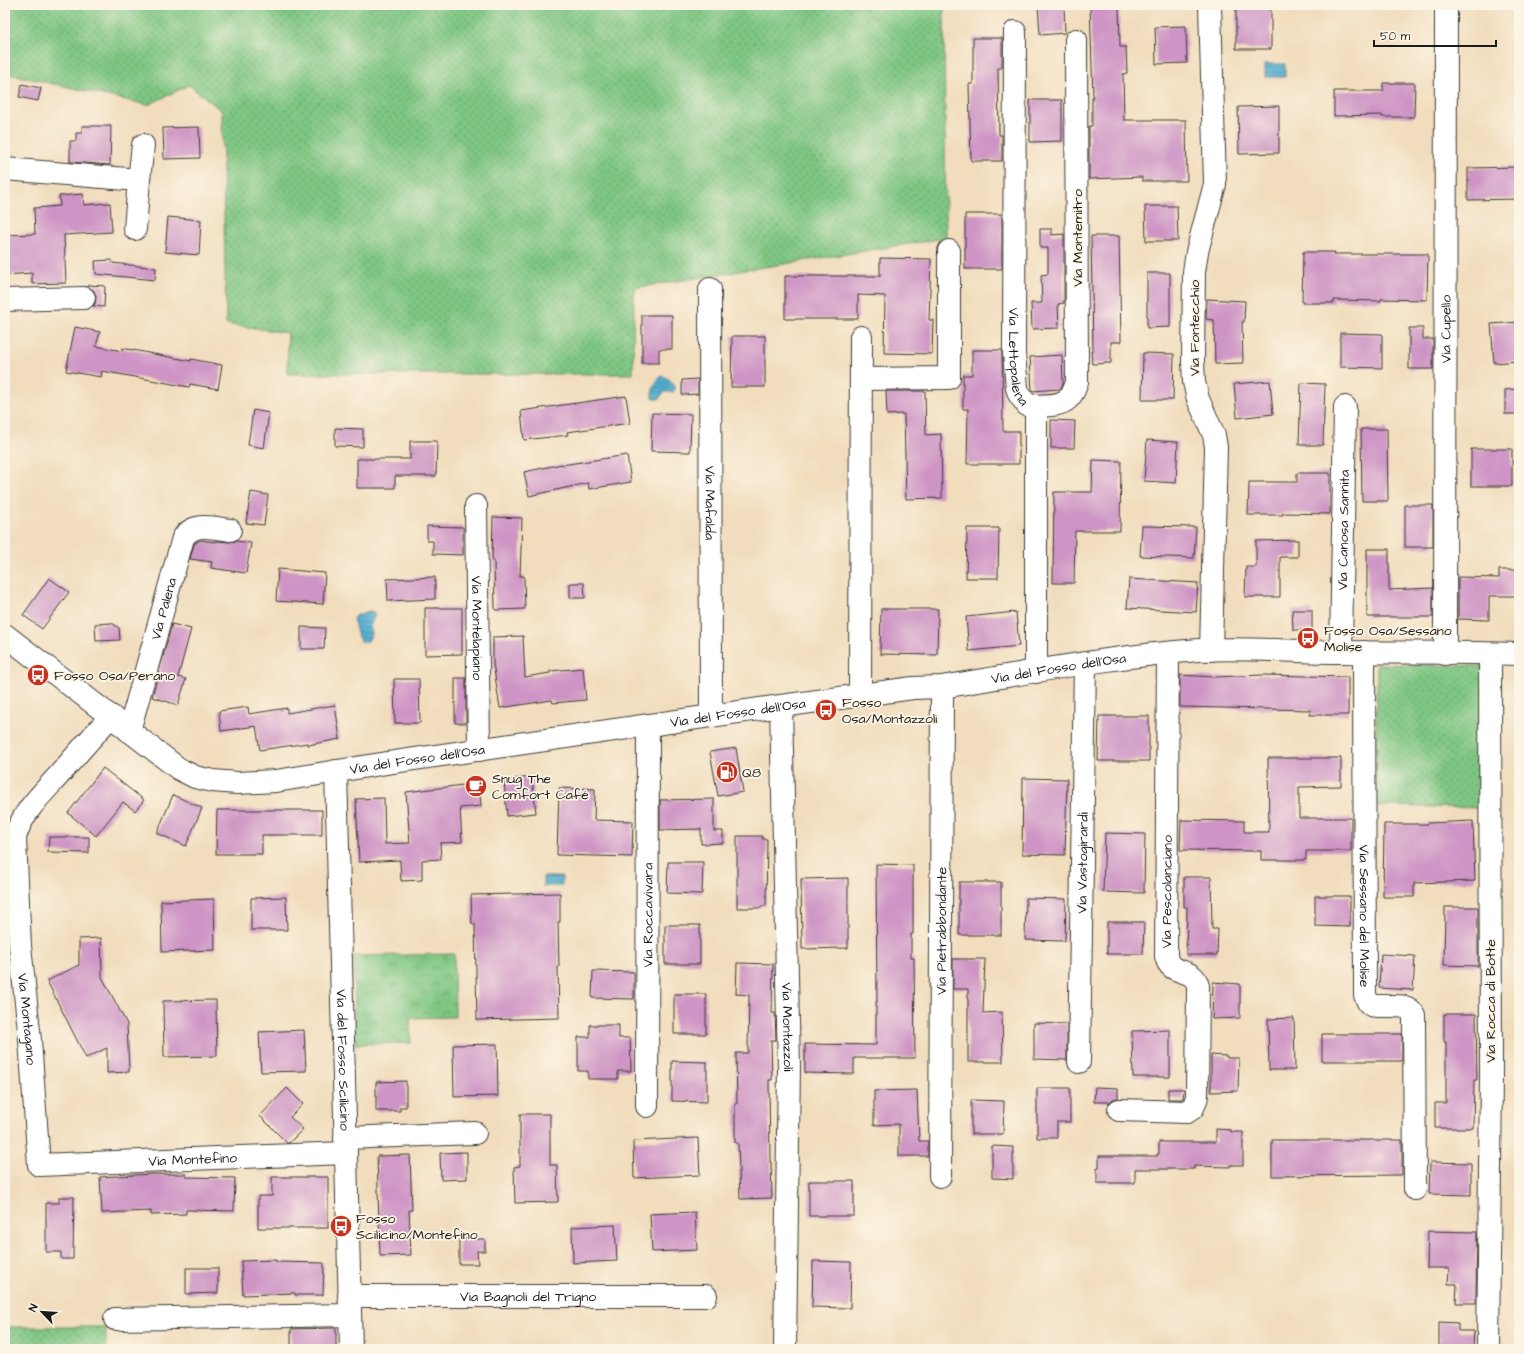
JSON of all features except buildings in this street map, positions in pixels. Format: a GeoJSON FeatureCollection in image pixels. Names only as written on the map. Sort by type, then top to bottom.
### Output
{"type":"FeatureCollection","features":[{"type":"Feature","properties":{"kind":"street","name":"Via Fontecchio"},"geometry":{"type":"LineString","coordinates":[[1210,5],[1215,184],[1197,252],[1194,272],[1193,362],[1194,382],[1198,398],[1214,435],[1216,446],[1211,650]]}},
{"type":"Feature","properties":{"kind":"street","name":"Via Cupello"},"geometry":{"type":"LineString","coordinates":[[1445,654],[1446,5]]}},
{"type":"Feature","properties":{"kind":"street","name":"Via Lettopalena"},"geometry":{"type":"LineString","coordinates":[[1015,32],[1014,354],[1016,381],[1019,394],[1027,405],[1036,406],[1036,672]]}},
{"type":"Feature","properties":{"kind":"street","name":"Via Montemitro"},"geometry":{"type":"LineString","coordinates":[[1036,406],[1056,405],[1067,400],[1071,396],[1077,382],[1076,40]]}},
{"type":"Feature","properties":{"kind":"street"},"geometry":{"type":"LineString","coordinates":[[135,229],[143,145]]}},
{"type":"Feature","properties":{"kind":"street"},"geometry":{"type":"LineString","coordinates":[[5,169],[139,180]]}},
{"type":"Feature","properties":{"kind":"street"},"geometry":{"type":"LineString","coordinates":[[861,379],[949,378],[949,251]]}},
{"type":"Feature","properties":{"kind":"street","name":"Via Mafalda"},"geometry":{"type":"LineString","coordinates":[[710,289],[711,716]]}},
{"type":"Feature","properties":{"kind":"street"},"geometry":{"type":"LineString","coordinates":[[5,300],[84,298]]}},
{"type":"Feature","properties":{"kind":"street"},"geometry":{"type":"LineString","coordinates":[[860,695],[861,337]]}},
{"type":"Feature","properties":{"kind":"street","name":"Via Canosa Sannita"},"geometry":{"type":"LineString","coordinates":[[1341,652],[1345,407]]}},
{"type":"Feature","properties":{"kind":"street","name":"Via Montelapiano"},"geometry":{"type":"LineString","coordinates":[[476,506],[479,750]]}},
{"type":"Feature","properties":{"kind":"street","name":"Via Palena"},"geometry":{"type":"LineString","coordinates":[[129,731],[183,538],[189,530],[197,527],[230,530]]}},
{"type":"Feature","properties":{"kind":"street","name":"Via del Fosso dell'Osa"},"geometry":{"type":"LineString","coordinates":[[5,635],[179,769],[195,777],[213,781],[237,783],[292,779],[336,771],[648,725],[913,688],[942,687],[1085,664],[1168,653],[1211,650],[1519,654]]}},
{"type":"Feature","properties":{"kind":"street","name":"Via Sessano del Molise"},"geometry":{"type":"LineString","coordinates":[[1364,652],[1365,995],[1371,1005],[1405,1007],[1412,1010],[1414,1015],[1415,1189]]}},
{"type":"Feature","properties":{"kind":"street","name":"Via Pescolanciano"},"geometry":{"type":"LineString","coordinates":[[1119,1110],[1187,1112],[1193,1108],[1197,1097],[1197,980],[1191,974],[1178,971],[1171,967],[1166,956],[1168,653]]}},
{"type":"Feature","properties":{"kind":"street","name":"Via Rocca di Botte"},"geometry":{"type":"LineString","coordinates":[[1488,1349],[1491,1076],[1490,654]]}},
{"type":"Feature","properties":{"kind":"street","name":"Via Vastogirardi"},"geometry":{"type":"LineString","coordinates":[[1079,1062],[1085,664]]}},
{"type":"Feature","properties":{"kind":"street","name":"Via Pietrabbondante"},"geometry":{"type":"LineString","coordinates":[[940,1176],[942,687]]}},
{"type":"Feature","properties":{"kind":"street","name":"Via Montazzoli"},"geometry":{"type":"LineString","coordinates":[[781,706],[789,1067],[785,1349]]}},
{"type":"Feature","properties":{"kind":"street","name":"Via Montagano"},"geometry":{"type":"LineString","coordinates":[[39,1165],[30,1040],[20,946],[15,838],[17,829],[38,800],[110,716]]}},
{"type":"Feature","properties":{"kind":"street","name":"Via Roccavivara"},"geometry":{"type":"LineString","coordinates":[[647,1106],[648,725]]}},
{"type":"Feature","properties":{"kind":"street","name":"Via del Fosso Scilicino"},"geometry":{"type":"LineString","coordinates":[[336,771],[351,1349]]}},
{"type":"Feature","properties":{"kind":"street","name":"Via Montefino"},"geometry":{"type":"LineString","coordinates":[[39,1165],[345,1145],[475,1133]]}},
{"type":"Feature","properties":{"kind":"street","name":"Via Bagnoli del Trigno"},"geometry":{"type":"LineString","coordinates":[[115,1319],[350,1306],[706,1296]]}},
{"type":"Feature","properties":{"kind":"green space"},"geometry":{"type":"Polygon","coordinates":[[[5,5],[944,5],[946,238],[634,288],[633,374],[287,374],[288,333],[226,324],[222,111],[189,85],[148,105],[5,73],[5,5]]]}},
{"type":"Feature","properties":{"kind":"green space"},"geometry":{"type":"Polygon","coordinates":[[[1377,664],[1483,666],[1481,808],[1375,806],[1377,664]]]}},
{"type":"Feature","properties":{"kind":"green space"},"geometry":{"type":"Polygon","coordinates":[[[454,954],[455,1017],[410,1018],[411,1043],[355,1044],[354,956],[454,954]]]}},
{"type":"Feature","properties":{"kind":"green space"},"geometry":{"type":"Polygon","coordinates":[[[5,1327],[106,1327],[106,1349],[5,1349],[5,1327]]]}},
{"type":"Feature","properties":{"kind":"water"},"geometry":{"type":"Polygon","coordinates":[[[1265,64],[1285,64],[1285,77],[1265,77],[1265,64]]]}},
{"type":"Feature","properties":{"kind":"water"},"geometry":{"type":"Polygon","coordinates":[[[662,376],[671,381],[675,390],[673,392],[664,392],[659,399],[654,399],[654,386],[662,376]]]}},
{"type":"Feature","properties":{"kind":"water"},"geometry":{"type":"Polygon","coordinates":[[[369,611],[373,612],[375,615],[370,626],[371,635],[368,641],[362,642],[358,637],[353,619],[355,616],[369,611]]]}},
{"type":"Feature","properties":{"kind":"water"},"geometry":{"type":"Polygon","coordinates":[[[543,877],[562,877],[562,886],[543,886],[543,877]]]}},
{"type":"Feature","properties":{"kind":"place","name":"Fosso Osa/Sessano Molise"},"geometry":{"type":"Point","coordinates":[1308,638]}},
{"type":"Feature","properties":{"kind":"place","name":"Fosso Osa/Perano"},"geometry":{"type":"Point","coordinates":[38,675]}},
{"type":"Feature","properties":{"kind":"place","name":"Fosso Osa/Montazzoli"},"geometry":{"type":"Point","coordinates":[826,710]}},
{"type":"Feature","properties":{"kind":"place","name":"Q8"},"geometry":{"type":"Point","coordinates":[727,772]}},
{"type":"Feature","properties":{"kind":"place","name":"Snug The Comfort Café"},"geometry":{"type":"Point","coordinates":[476,786]}},
{"type":"Feature","properties":{"kind":"place","name":"Fosso Scilicino/Montefino"},"geometry":{"type":"Point","coordinates":[341,1226]}}]}
